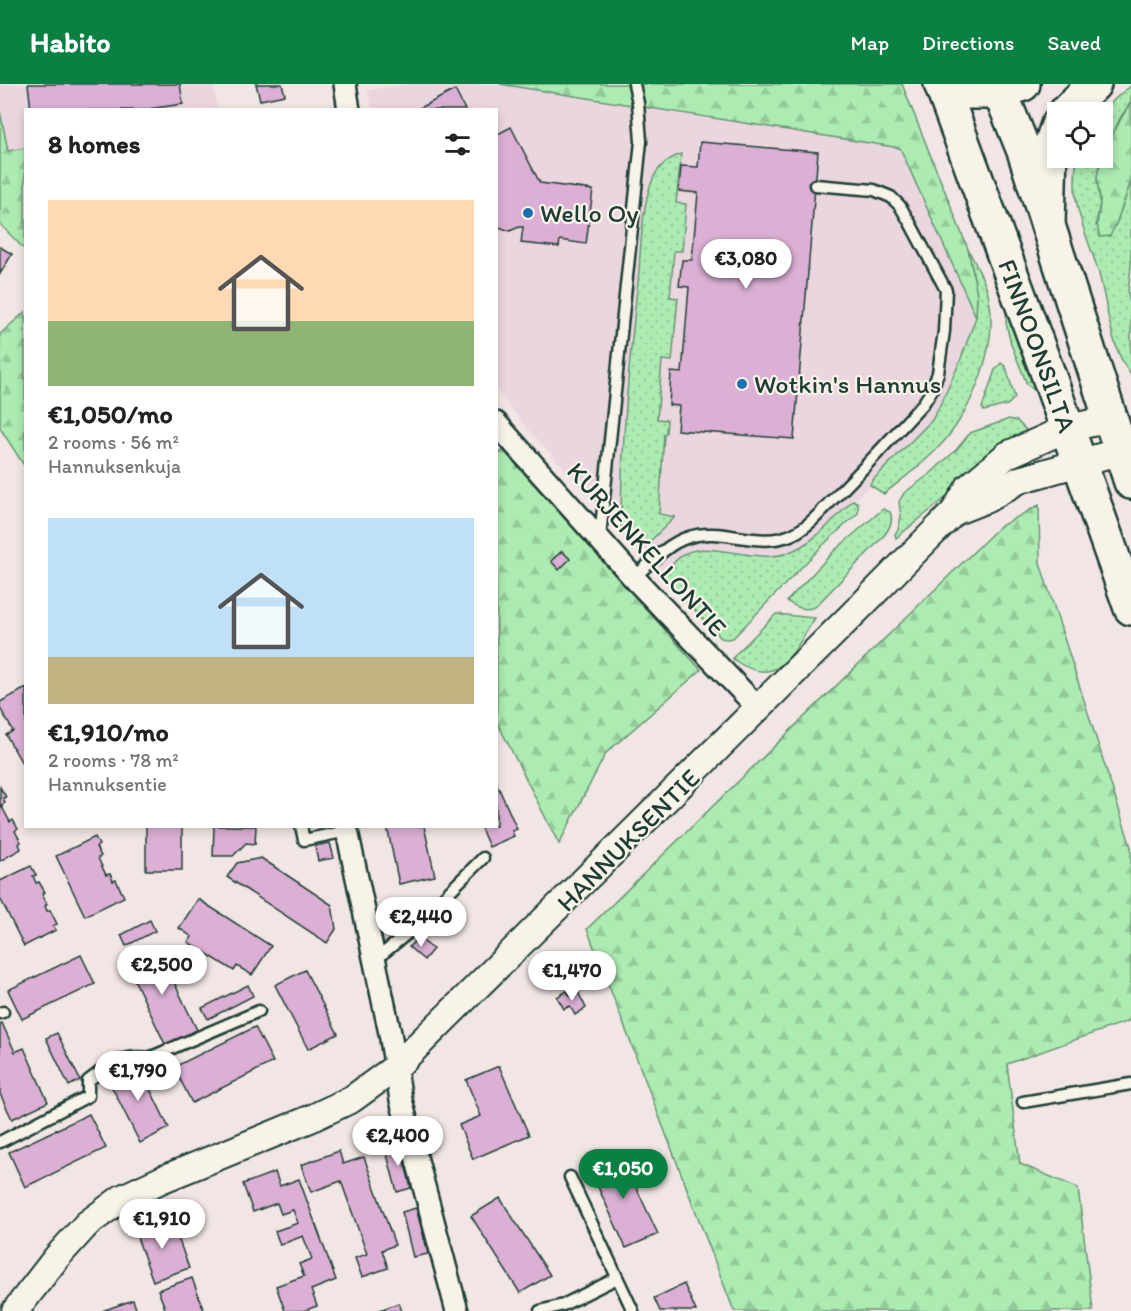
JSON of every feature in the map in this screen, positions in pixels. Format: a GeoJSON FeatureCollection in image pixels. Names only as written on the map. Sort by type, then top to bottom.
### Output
{"type":"FeatureCollection","features":[{"type":"Feature","properties":{"kind":"main road"},"geometry":{"type":"LineString","coordinates":[[1076,102],[1094,84]]}},
{"type":"Feature","properties":{"kind":"main road"},"geometry":{"type":"LineString","coordinates":[[947,87],[1006,87]]}},
{"type":"Feature","properties":{"kind":"main road","name":"FINNOONSILTA"},"geometry":{"type":"LineString","coordinates":[[947,87],[1131,608]]}},
{"type":"Feature","properties":{"kind":"main road","name":"FINNOONSILTA"},"geometry":{"type":"LineString","coordinates":[[1006,87],[1048,225],[1121,416],[1128,461]]}},
{"type":"Feature","properties":{"kind":"main road"},"geometry":{"type":"LineString","coordinates":[[1048,225],[1049,168]]}},
{"type":"Feature","properties":{"kind":"street"},"geometry":{"type":"LineString","coordinates":[[345,84],[349,108]]}},
{"type":"Feature","properties":{"kind":"street","name":"HANNUKSENTIE"},"geometry":{"type":"LineString","coordinates":[[15,1311],[57,1257],[87,1224],[122,1198],[310,1119],[351,1099],[396,1067],[759,710],[954,512],[969,487],[1007,455],[1068,428],[1121,416]]}},
{"type":"Feature","properties":{"kind":"street","name":"KURJENKELLONTIE"},"geometry":{"type":"LineString","coordinates":[[498,425],[600,537],[634,578],[759,710]]}},
{"type":"Feature","properties":{"kind":"street","name":"HANNUKSENTIE"},"geometry":{"type":"LineString","coordinates":[[954,512],[987,499],[1019,480],[1079,462],[1128,461]]}},
{"type":"Feature","properties":{"kind":"street"},"geometry":{"type":"LineString","coordinates":[[346,829],[375,960],[401,1100],[457,1311]]}},
{"type":"Feature","properties":{"kind":"lane"},"geometry":{"type":"LineString","coordinates":[[600,537],[641,141],[639,103],[634,84]]}},
{"type":"Feature","properties":{"kind":"lane"},"geometry":{"type":"LineString","coordinates":[[634,578],[675,542],[689,536],[705,534],[763,541],[794,534],[812,521],[852,482],[923,404],[932,390],[938,373],[944,331],[946,290],[909,221],[900,206],[883,192],[815,184]]}},
{"type":"Feature","properties":{"kind":"lane"},"geometry":{"type":"LineString","coordinates":[[301,828],[304,840],[346,829]]}},
{"type":"Feature","properties":{"kind":"lane"},"geometry":{"type":"LineString","coordinates":[[375,960],[408,933],[483,858]]}},
{"type":"Feature","properties":{"kind":"lane"},"geometry":{"type":"LineString","coordinates":[[0,1142],[88,1096],[88,1081],[112,1063],[134,1056],[148,1058],[259,1011]]}},
{"type":"Feature","properties":{"kind":"lane"},"geometry":{"type":"LineString","coordinates":[[1023,1102],[1131,1084]]}},
{"type":"Feature","properties":{"kind":"lane"},"geometry":{"type":"LineString","coordinates":[[570,1177],[633,1311]]}},
{"type":"Feature","properties":{"kind":"lane"},"geometry":{"type":"LineString","coordinates":[[540,1311],[564,1305],[617,1278]]}},
{"type":"Feature","properties":{"kind":"shaded area"},"geometry":{"type":"Polygon","coordinates":[[[0,84],[213,84],[218,108],[24,108],[24,148],[8,152],[0,111],[0,84]]]}},
{"type":"Feature","properties":{"kind":"shaded area"},"geometry":{"type":"Polygon","coordinates":[[[407,84],[500,84],[900,148],[976,317],[942,401],[928,426],[726,632],[639,551],[528,429],[498,392],[498,108],[372,108],[368,90],[407,84]]]}},
{"type":"Feature","properties":{"kind":"green space"},"geometry":{"type":"Polygon","coordinates":[[[500,84],[902,84],[968,249],[977,294],[976,317],[900,148],[500,84]]]}},
{"type":"Feature","properties":{"kind":"green space"},"geometry":{"type":"Polygon","coordinates":[[[1131,86],[1131,102],[1113,134],[1112,102],[1131,86]]]}},
{"type":"Feature","properties":{"kind":"green space"},"geometry":{"type":"Polygon","coordinates":[[[1131,102],[1131,181],[1110,236],[1100,237],[1097,223],[1100,201],[1098,170],[1099,168],[1113,168],[1113,135],[1131,102]]]}},
{"type":"Feature","properties":{"kind":"green space"},"geometry":{"type":"Polygon","coordinates":[[[0,111],[8,151],[24,148],[24,249],[0,224],[0,111]]]}},
{"type":"Feature","properties":{"kind":"green space"},"geometry":{"type":"Polygon","coordinates":[[[681,154],[676,203],[686,204],[682,251],[674,251],[670,297],[678,298],[672,361],[662,360],[657,419],[667,420],[664,434],[659,514],[675,517],[641,550],[621,527],[626,404],[642,230],[648,192],[654,176],[663,164],[681,154]]]}},
{"type":"Feature","properties":{"kind":"green space"},"geometry":{"type":"Polygon","coordinates":[[[1076,168],[1099,168],[1097,179],[1100,201],[1096,226],[1116,224],[1131,181],[1131,266],[1128,292],[1131,311],[1131,375],[1118,352],[1110,327],[1099,274],[1078,209],[1076,168]]]}},
{"type":"Feature","properties":{"kind":"green space"},"geometry":{"type":"Polygon","coordinates":[[[968,249],[986,287],[990,307],[991,329],[981,374],[973,395],[950,434],[924,461],[884,494],[870,485],[871,482],[932,420],[960,361],[976,317],[977,294],[968,249]]]}},
{"type":"Feature","properties":{"kind":"green space"},"geometry":{"type":"Polygon","coordinates":[[[1007,301],[1039,390],[1034,390],[1027,384],[1011,344],[1006,323],[1007,301]]]}},
{"type":"Feature","properties":{"kind":"green space"},"geometry":{"type":"Polygon","coordinates":[[[24,313],[24,465],[0,428],[0,334],[24,313]]]}},
{"type":"Feature","properties":{"kind":"green space"},"geometry":{"type":"Polygon","coordinates":[[[1001,363],[1006,367],[1015,398],[1007,405],[984,411],[982,408],[995,370],[1001,363]]]}},
{"type":"Feature","properties":{"kind":"green space"},"geometry":{"type":"Polygon","coordinates":[[[1009,419],[1017,421],[1026,430],[896,538],[895,534],[901,516],[899,502],[904,493],[930,474],[957,449],[970,433],[1009,419]]]}},
{"type":"Feature","properties":{"kind":"green space"},"geometry":{"type":"Polygon","coordinates":[[[503,450],[701,670],[606,753],[559,844],[498,724],[498,456],[503,450]]]}},
{"type":"Feature","properties":{"kind":"green space"},"geometry":{"type":"Polygon","coordinates":[[[853,500],[858,503],[858,513],[823,545],[733,638],[721,638],[664,577],[664,573],[678,558],[694,550],[719,550],[772,556],[794,550],[822,531],[853,500]]]}},
{"type":"Feature","properties":{"kind":"green space"},"geometry":{"type":"Polygon","coordinates":[[[1039,505],[1040,563],[1131,847],[1131,1020],[1007,1064],[1020,1164],[1078,1188],[1093,1311],[734,1311],[587,929],[999,527],[1039,505]]]}},
{"type":"Feature","properties":{"kind":"green space"},"geometry":{"type":"Polygon","coordinates":[[[883,509],[890,512],[891,516],[890,527],[886,533],[815,607],[800,608],[787,601],[834,551],[883,509]]]}},
{"type":"Feature","properties":{"kind":"green space"},"geometry":{"type":"Polygon","coordinates":[[[776,614],[815,618],[783,664],[762,671],[749,668],[733,659],[735,655],[776,614]]]}},
{"type":"Feature","properties":{"kind":"building"},"geometry":{"type":"Polygon","coordinates":[[[28,84],[180,84],[183,104],[155,108],[31,108],[28,84]]]}},
{"type":"Feature","properties":{"kind":"building"},"geometry":{"type":"Polygon","coordinates":[[[256,84],[282,84],[285,95],[260,100],[256,84]]]}},
{"type":"Feature","properties":{"kind":"building"},"geometry":{"type":"Polygon","coordinates":[[[455,90],[464,108],[420,108],[455,90]]]}},
{"type":"Feature","properties":{"kind":"building"},"geometry":{"type":"Polygon","coordinates":[[[511,127],[540,183],[593,190],[586,244],[560,240],[559,247],[521,243],[523,227],[510,231],[498,227],[498,134],[511,127]]]}},
{"type":"Feature","properties":{"kind":"building"},"geometry":{"type":"Polygon","coordinates":[[[700,142],[818,152],[794,439],[677,430],[679,406],[669,405],[671,372],[682,373],[689,287],[679,286],[682,260],[692,260],[698,193],[679,191],[681,166],[698,167],[700,142]]]}},
{"type":"Feature","properties":{"kind":"building"},"geometry":{"type":"Polygon","coordinates":[[[0,247],[12,254],[0,274],[0,247]]]}},
{"type":"Feature","properties":{"kind":"building"},"geometry":{"type":"Polygon","coordinates":[[[562,551],[570,559],[559,570],[551,561],[562,551]]]}},
{"type":"Feature","properties":{"kind":"building"},"geometry":{"type":"Polygon","coordinates":[[[24,689],[24,766],[6,735],[13,731],[0,708],[0,702],[24,689]]]}},
{"type":"Feature","properties":{"kind":"building"},"geometry":{"type":"Polygon","coordinates":[[[498,786],[517,829],[512,831],[514,836],[489,847],[481,828],[498,828],[498,786]]]}},
{"type":"Feature","properties":{"kind":"building"},"geometry":{"type":"Polygon","coordinates":[[[0,787],[6,797],[3,798],[5,803],[1,805],[10,822],[13,820],[18,829],[15,831],[21,842],[19,844],[21,849],[0,861],[0,787]]]}},
{"type":"Feature","properties":{"kind":"building"},"geometry":{"type":"Polygon","coordinates":[[[146,828],[182,828],[182,870],[146,870],[146,828]]]}},
{"type":"Feature","properties":{"kind":"building"},"geometry":{"type":"Polygon","coordinates":[[[214,828],[256,828],[255,844],[246,843],[233,856],[213,856],[214,828]]]}},
{"type":"Feature","properties":{"kind":"building"},"geometry":{"type":"Polygon","coordinates":[[[387,828],[424,828],[435,876],[399,884],[387,828]]]}},
{"type":"Feature","properties":{"kind":"building"},"geometry":{"type":"Polygon","coordinates":[[[95,837],[99,845],[96,847],[101,856],[98,858],[106,875],[110,874],[113,881],[116,880],[124,897],[85,916],[56,856],[95,837]]]}},
{"type":"Feature","properties":{"kind":"building"},"geometry":{"type":"Polygon","coordinates":[[[330,843],[334,858],[318,861],[315,846],[330,843]]]}},
{"type":"Feature","properties":{"kind":"building"},"geometry":{"type":"Polygon","coordinates":[[[261,858],[332,905],[336,929],[327,943],[227,877],[237,863],[261,858]]]}},
{"type":"Feature","properties":{"kind":"building"},"geometry":{"type":"Polygon","coordinates":[[[31,866],[36,875],[33,876],[36,883],[39,882],[45,892],[42,894],[47,904],[45,906],[47,911],[50,910],[57,924],[53,926],[56,930],[24,946],[0,898],[0,881],[31,866]]]}},
{"type":"Feature","properties":{"kind":"building"},"geometry":{"type":"Polygon","coordinates":[[[198,899],[271,946],[252,975],[237,966],[234,971],[188,942],[192,937],[179,928],[198,899]]]}},
{"type":"Feature","properties":{"kind":"building"},"geometry":{"type":"Polygon","coordinates":[[[150,920],[155,931],[126,946],[121,935],[150,920]]]}},
{"type":"Feature","properties":{"kind":"building"},"geometry":{"type":"Polygon","coordinates":[[[418,937],[433,949],[424,960],[409,947],[418,937]]]}},
{"type":"Feature","properties":{"kind":"building"},"geometry":{"type":"Polygon","coordinates":[[[157,947],[197,1030],[166,1046],[126,962],[157,947]]]}},
{"type":"Feature","properties":{"kind":"building"},"geometry":{"type":"Polygon","coordinates":[[[81,955],[95,984],[22,1019],[8,990],[81,955]]]}},
{"type":"Feature","properties":{"kind":"building"},"geometry":{"type":"Polygon","coordinates":[[[305,970],[338,1034],[308,1049],[275,985],[305,970]]]}},
{"type":"Feature","properties":{"kind":"building"},"geometry":{"type":"Polygon","coordinates":[[[248,985],[253,996],[208,1019],[202,1008],[248,985]]]}},
{"type":"Feature","properties":{"kind":"building"},"geometry":{"type":"Polygon","coordinates":[[[567,991],[570,996],[578,992],[586,1008],[575,1015],[570,1006],[564,1009],[557,997],[567,991]]]}},
{"type":"Feature","properties":{"kind":"building"},"geometry":{"type":"Polygon","coordinates":[[[2,1023],[15,1052],[24,1048],[48,1102],[12,1119],[0,1094],[0,1024],[2,1023]]]}},
{"type":"Feature","properties":{"kind":"building"},"geometry":{"type":"Polygon","coordinates":[[[255,1027],[273,1062],[192,1103],[174,1067],[255,1027]]]}},
{"type":"Feature","properties":{"kind":"building"},"geometry":{"type":"Polygon","coordinates":[[[57,1033],[80,1080],[69,1086],[46,1038],[57,1033]]]}},
{"type":"Feature","properties":{"kind":"building"},"geometry":{"type":"Polygon","coordinates":[[[137,1062],[169,1128],[140,1143],[107,1077],[137,1062]]]}},
{"type":"Feature","properties":{"kind":"building"},"geometry":{"type":"Polygon","coordinates":[[[499,1066],[529,1135],[473,1159],[459,1125],[481,1116],[466,1080],[499,1066]]]}},
{"type":"Feature","properties":{"kind":"building"},"geometry":{"type":"Polygon","coordinates":[[[89,1114],[106,1148],[25,1187],[9,1152],[89,1114]]]}},
{"type":"Feature","properties":{"kind":"building"},"geometry":{"type":"Polygon","coordinates":[[[400,1143],[411,1188],[397,1192],[385,1147],[400,1143]]]}},
{"type":"Feature","properties":{"kind":"building"},"geometry":{"type":"Polygon","coordinates":[[[339,1151],[343,1164],[364,1157],[395,1245],[382,1250],[388,1268],[362,1277],[355,1258],[367,1254],[341,1181],[311,1192],[301,1165],[339,1151]]]}},
{"type":"Feature","properties":{"kind":"building"},"geometry":{"type":"Polygon","coordinates":[[[619,1151],[658,1234],[626,1248],[588,1165],[619,1151]]]}},
{"type":"Feature","properties":{"kind":"building"},"geometry":{"type":"Polygon","coordinates":[[[275,1172],[280,1186],[299,1179],[336,1280],[311,1290],[317,1306],[303,1311],[285,1311],[276,1286],[304,1276],[299,1264],[312,1259],[303,1236],[280,1245],[275,1231],[298,1223],[293,1210],[281,1214],[277,1203],[253,1212],[243,1184],[275,1172]]]}},
{"type":"Feature","properties":{"kind":"building"},"geometry":{"type":"Polygon","coordinates":[[[500,1198],[550,1275],[520,1293],[471,1216],[500,1198]]]}},
{"type":"Feature","properties":{"kind":"building"},"geometry":{"type":"Polygon","coordinates":[[[416,1208],[428,1254],[413,1257],[402,1212],[416,1208]]]}},
{"type":"Feature","properties":{"kind":"building"},"geometry":{"type":"Polygon","coordinates":[[[171,1218],[189,1268],[153,1281],[135,1232],[171,1218]]]}},
{"type":"Feature","properties":{"kind":"building"},"geometry":{"type":"Polygon","coordinates":[[[192,1278],[204,1311],[166,1311],[158,1290],[192,1278]]]}},
{"type":"Feature","properties":{"kind":"building"},"geometry":{"type":"Polygon","coordinates":[[[684,1284],[696,1311],[660,1311],[654,1298],[684,1284]]]}},
{"type":"Feature","properties":{"kind":"building"},"geometry":{"type":"Polygon","coordinates":[[[133,1300],[137,1311],[102,1311],[133,1300]]]}},
{"type":"Feature","properties":{"kind":"building"},"geometry":{"type":"Polygon","coordinates":[[[399,1303],[402,1311],[377,1311],[399,1303]]]}},
{"type":"Feature","properties":{"kind":"place","name":"Wello Oy"},"geometry":{"type":"Point","coordinates":[528,213]}},
{"type":"Feature","properties":{"kind":"place","name":"Wotkin's Hannus"},"geometry":{"type":"Point","coordinates":[742,384]}}]}
